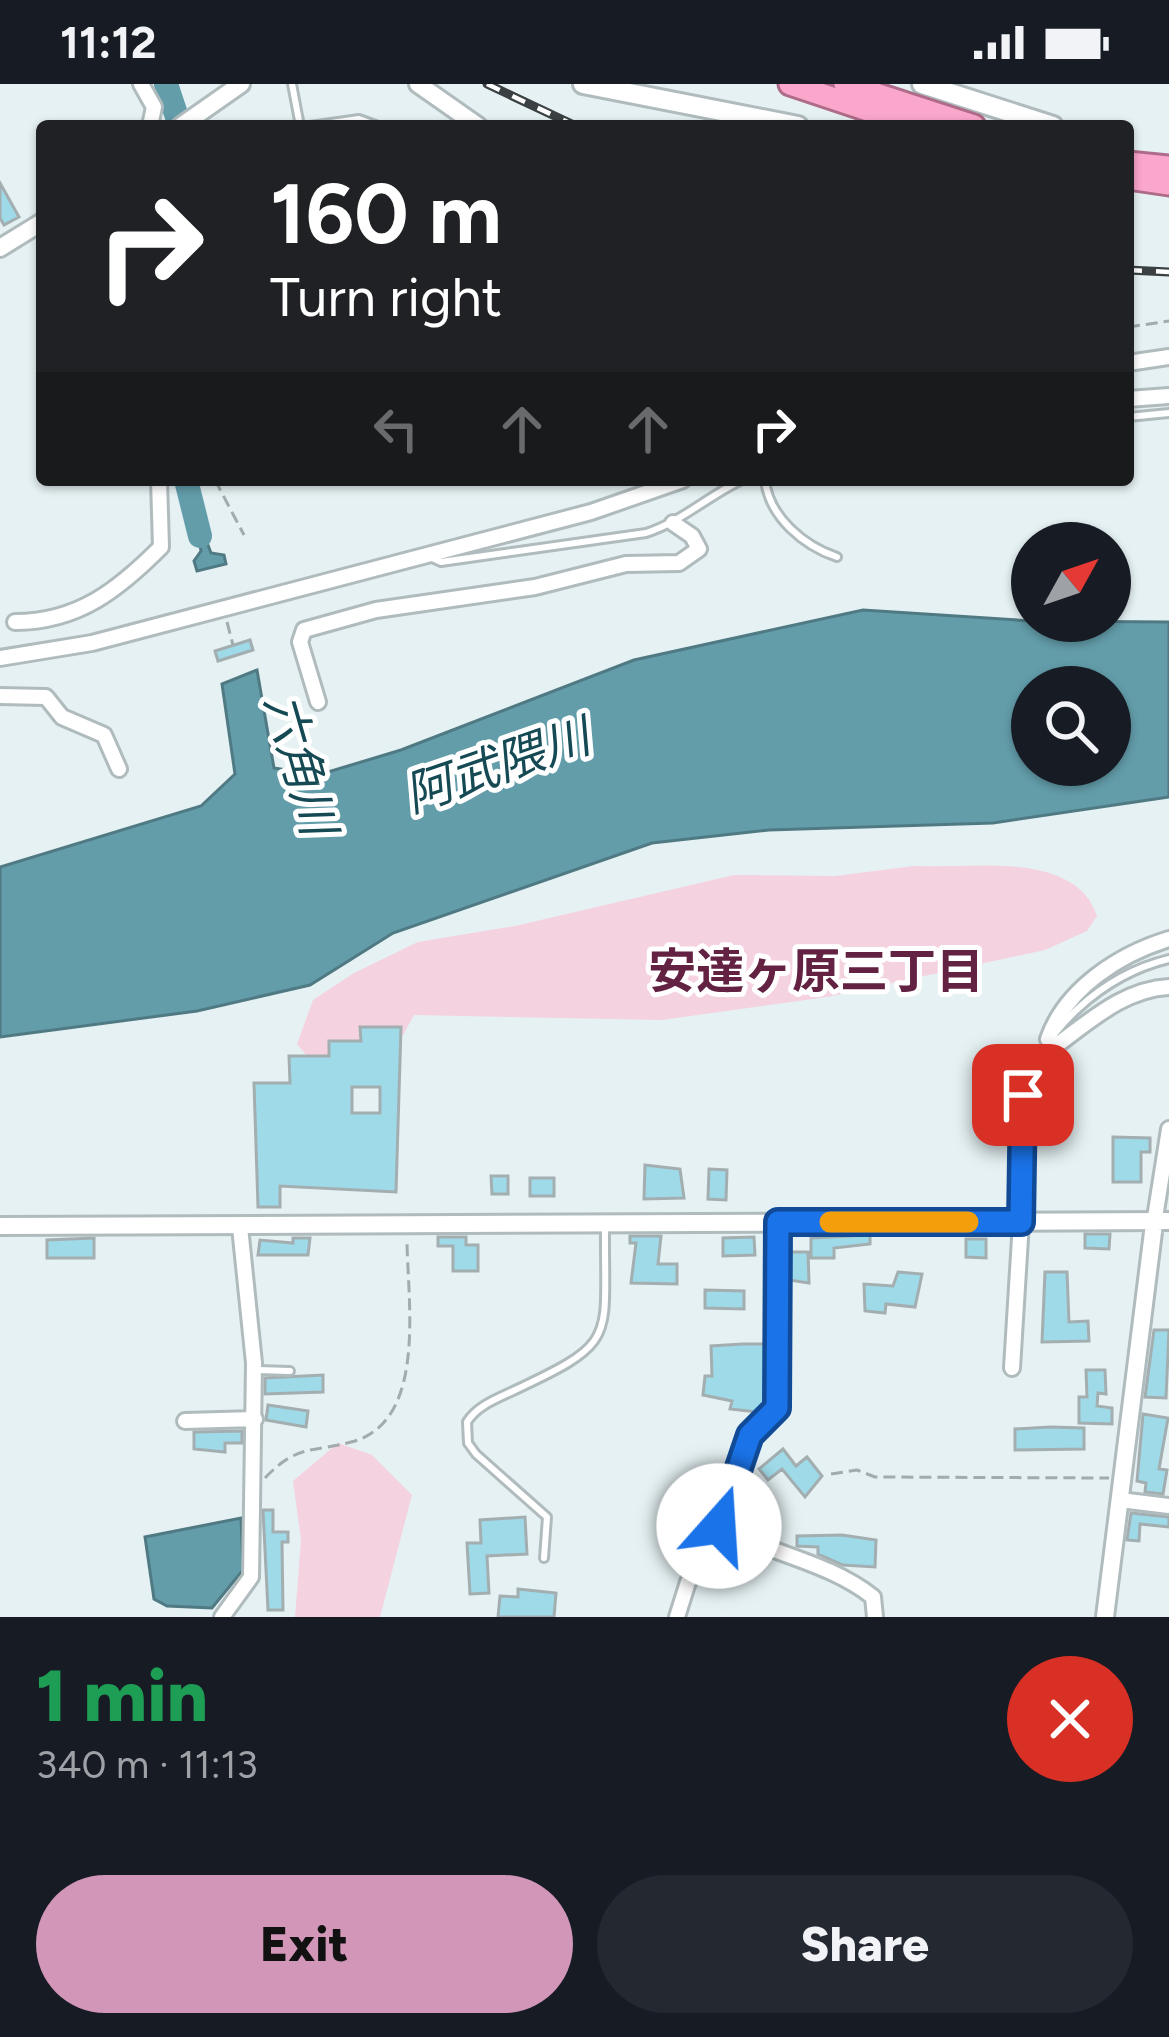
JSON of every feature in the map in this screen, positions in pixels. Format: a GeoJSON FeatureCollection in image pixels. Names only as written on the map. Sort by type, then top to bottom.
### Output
{"type":"FeatureCollection","features":[{"type":"Feature","properties":{"kind":"highway"},"geometry":{"type":"LineString","coordinates":[[790,84],[898,120]]}},
{"type":"Feature","properties":{"kind":"highway"},"geometry":{"type":"LineString","coordinates":[[845,84],[956,120]]}},
{"type":"Feature","properties":{"kind":"highway"},"geometry":{"type":"LineString","coordinates":[[1134,165],[1168,174]]}},
{"type":"Feature","properties":{"kind":"highway"},"geometry":{"type":"LineString","coordinates":[[1134,177],[1168,174]]}},
{"type":"Feature","properties":{"kind":"main road"},"geometry":{"type":"LineString","coordinates":[[583,84],[767,120]]}},
{"type":"Feature","properties":{"kind":"main road"},"geometry":{"type":"LineString","coordinates":[[922,84],[960,92],[1037,120]]}},
{"type":"Feature","properties":{"kind":"main road"},"geometry":{"type":"LineString","coordinates":[[1134,155],[1168,174]]}},
{"type":"Feature","properties":{"kind":"street"},"geometry":{"type":"LineString","coordinates":[[141,84],[154,107],[151,120]]}},
{"type":"Feature","properties":{"kind":"street"},"geometry":{"type":"LineString","coordinates":[[189,120],[241,84]]}},
{"type":"Feature","properties":{"kind":"street"},"geometry":{"type":"LineString","coordinates":[[418,84],[470,120]]}},
{"type":"Feature","properties":{"kind":"street"},"geometry":{"type":"LineString","coordinates":[[0,248],[36,226]]}},
{"type":"Feature","properties":{"kind":"street"},"geometry":{"type":"LineString","coordinates":[[1134,362],[1169,357]]}},
{"type":"Feature","properties":{"kind":"street"},"geometry":{"type":"LineString","coordinates":[[1134,399],[1169,396]]}},
{"type":"Feature","properties":{"kind":"street"},"geometry":{"type":"LineString","coordinates":[[8,623],[65,616],[98,602],[161,548],[158,486]]}},
{"type":"Feature","properties":{"kind":"street"},"geometry":{"type":"LineString","coordinates":[[0,658],[60,650],[223,608],[591,512],[666,486]]}},
{"type":"Feature","properties":{"kind":"street"},"geometry":{"type":"LineString","coordinates":[[318,702],[300,642],[304,630],[364,613],[535,587],[626,564],[679,563],[699,549],[692,536],[673,523]]}},
{"type":"Feature","properties":{"kind":"street"},"geometry":{"type":"LineString","coordinates":[[0,696],[46,697],[62,717],[104,735],[118,769]]}},
{"type":"Feature","properties":{"kind":"street"},"geometry":{"type":"LineString","coordinates":[[1169,939],[1102,972],[1054,1020],[1052,1041],[1057,1046],[1104,1010],[1141,992],[1169,987]]}},
{"type":"Feature","properties":{"kind":"street"},"geometry":{"type":"LineString","coordinates":[[1105,1617],[1162,1223],[1169,1129]]}},
{"type":"Feature","properties":{"kind":"street"},"geometry":{"type":"LineString","coordinates":[[677,1617],[688,1582],[714,1547],[750,1435],[777,1408],[778,1222]]}},
{"type":"Feature","properties":{"kind":"street"},"geometry":{"type":"LineString","coordinates":[[1012,1368],[1021,1222]]}},
{"type":"Feature","properties":{"kind":"street"},"geometry":{"type":"LineString","coordinates":[[0,1226],[1162,1223]]}},
{"type":"Feature","properties":{"kind":"street"},"geometry":{"type":"LineString","coordinates":[[222,1617],[250,1576],[255,1370],[240,1227]]}},
{"type":"Feature","properties":{"kind":"street"},"geometry":{"type":"LineString","coordinates":[[185,1421],[255,1420]]}},
{"type":"Feature","properties":{"kind":"street"},"geometry":{"type":"LineString","coordinates":[[1120,1500],[1169,1506]]}},
{"type":"Feature","properties":{"kind":"street"},"geometry":{"type":"LineString","coordinates":[[719,1526],[752,1544],[799,1556],[856,1584],[873,1597],[875,1617]]}},
{"type":"Feature","properties":{"kind":"lane"},"geometry":{"type":"LineString","coordinates":[[292,84],[299,120]]}},
{"type":"Feature","properties":{"kind":"lane"},"geometry":{"type":"LineString","coordinates":[[447,102],[451,120]]}},
{"type":"Feature","properties":{"kind":"lane"},"geometry":{"type":"LineString","coordinates":[[1134,416],[1169,413]]}},
{"type":"Feature","properties":{"kind":"lane"},"geometry":{"type":"LineString","coordinates":[[427,554],[441,562],[646,533],[673,523],[701,500],[730,486]]}},
{"type":"Feature","properties":{"kind":"lane"},"geometry":{"type":"LineString","coordinates":[[768,486],[786,524],[804,542],[837,557]]}},
{"type":"Feature","properties":{"kind":"lane"},"geometry":{"type":"LineString","coordinates":[[1021,1222],[1023,1095],[1052,1041],[1090,996],[1148,964],[1169,958]]}},
{"type":"Feature","properties":{"kind":"lane"},"geometry":{"type":"LineString","coordinates":[[544,1558],[547,1516],[476,1454],[468,1444],[467,1422],[478,1409],[568,1367],[592,1347],[604,1317],[605,1223]]}},
{"type":"Feature","properties":{"kind":"lane"},"geometry":{"type":"LineString","coordinates":[[255,1370],[290,1371]]}},
{"type":"Feature","properties":{"kind":"path"},"geometry":{"type":"LineString","coordinates":[[1134,326],[1169,321]]}},
{"type":"Feature","properties":{"kind":"path"},"geometry":{"type":"LineString","coordinates":[[217,486],[244,535]]}},
{"type":"Feature","properties":{"kind":"path"},"geometry":{"type":"LineString","coordinates":[[223,608],[233,645]]}},
{"type":"Feature","properties":{"kind":"path"},"geometry":{"type":"LineString","coordinates":[[251,1493],[286,1455],[352,1442],[387,1422],[405,1375],[408,1225]]}},
{"type":"Feature","properties":{"kind":"path"},"geometry":{"type":"LineString","coordinates":[[832,1474],[857,1470],[874,1477],[1123,1478]]}},
{"type":"Feature","properties":{"kind":"shaded area"},"geometry":{"type":"Polygon","coordinates":[[[990,865],[1044,872],[1067,880],[1085,895],[1097,916],[1087,931],[1045,950],[827,997],[662,1020],[414,1015],[382,1073],[317,1068],[297,1044],[313,1000],[354,973],[418,942],[515,926],[734,875],[835,876],[914,866],[990,865]]]}},
{"type":"Feature","properties":{"kind":"shaded area"},"geometry":{"type":"Polygon","coordinates":[[[338,1443],[372,1455],[412,1495],[380,1617],[295,1617],[301,1540],[293,1481],[338,1443]]]}},
{"type":"Feature","properties":{"kind":"water"},"geometry":{"type":"Polygon","coordinates":[[[192,503],[211,553],[224,555],[226,564],[197,571],[194,561],[201,551],[192,503]]]}},
{"type":"Feature","properties":{"kind":"water","name":"阿武隈川"},"geometry":{"type":"Polygon","coordinates":[[[863,610],[1011,620],[1011,642],[1131,642],[1131,622],[1169,622],[1169,797],[993,823],[769,830],[652,843],[393,933],[310,985],[197,1011],[0,1037],[0,867],[201,806],[235,774],[222,684],[257,670],[274,768],[318,775],[401,750],[634,660],[863,610]]]}},
{"type":"Feature","properties":{"kind":"water"},"geometry":{"type":"Polygon","coordinates":[[[241,1518],[243,1570],[212,1608],[167,1606],[154,1599],[145,1537],[241,1518]]]}},
{"type":"Feature","properties":{"kind":"building"},"geometry":{"type":"Polygon","coordinates":[[[0,183],[19,217],[4,225],[0,218],[0,183]]]}},
{"type":"Feature","properties":{"kind":"building"},"geometry":{"type":"Polygon","coordinates":[[[250,640],[253,650],[218,661],[215,651],[250,640]]]}},
{"type":"Feature","properties":{"kind":"building"},"geometry":{"type":"Polygon","coordinates":[[[360,1027],[401,1027],[396,1192],[280,1186],[280,1207],[258,1207],[254,1083],[290,1083],[289,1056],[329,1056],[329,1041],[361,1041],[360,1027]],[[352,1087],[352,1113],[380,1113],[380,1087],[352,1087]]]}},
{"type":"Feature","properties":{"kind":"building"},"geometry":{"type":"Polygon","coordinates":[[[1113,1137],[1150,1138],[1150,1152],[1141,1152],[1141,1182],[1113,1182],[1113,1137]]]}},
{"type":"Feature","properties":{"kind":"building"},"geometry":{"type":"Polygon","coordinates":[[[645,1165],[680,1169],[684,1198],[644,1199],[645,1165]]]}},
{"type":"Feature","properties":{"kind":"building"},"geometry":{"type":"Polygon","coordinates":[[[709,1169],[727,1170],[726,1200],[708,1199],[709,1169]]]}},
{"type":"Feature","properties":{"kind":"building"},"geometry":{"type":"Polygon","coordinates":[[[491,1176],[508,1176],[508,1194],[492,1194],[491,1176]]]}},
{"type":"Feature","properties":{"kind":"building"},"geometry":{"type":"Polygon","coordinates":[[[530,1178],[554,1178],[554,1196],[530,1196],[530,1178]]]}},
{"type":"Feature","properties":{"kind":"building"},"geometry":{"type":"Polygon","coordinates":[[[1085,1234],[1110,1234],[1109,1249],[1085,1248],[1085,1234]]]}},
{"type":"Feature","properties":{"kind":"building"},"geometry":{"type":"Polygon","coordinates":[[[870,1235],[870,1244],[834,1248],[834,1258],[811,1258],[811,1238],[870,1235]]]}},
{"type":"Feature","properties":{"kind":"building"},"geometry":{"type":"Polygon","coordinates":[[[630,1236],[661,1236],[658,1264],[677,1264],[677,1284],[631,1283],[636,1243],[630,1243],[630,1236]]]}},
{"type":"Feature","properties":{"kind":"building"},"geometry":{"type":"Polygon","coordinates":[[[438,1237],[466,1237],[466,1245],[478,1245],[478,1271],[453,1271],[453,1246],[438,1246],[438,1237]]]}},
{"type":"Feature","properties":{"kind":"building"},"geometry":{"type":"Polygon","coordinates":[[[754,1237],[755,1255],[723,1256],[723,1238],[754,1237]]]}},
{"type":"Feature","properties":{"kind":"building"},"geometry":{"type":"Polygon","coordinates":[[[94,1238],[94,1258],[47,1258],[47,1240],[94,1238]]]}},
{"type":"Feature","properties":{"kind":"building"},"geometry":{"type":"Polygon","coordinates":[[[293,1238],[310,1238],[308,1255],[258,1255],[260,1240],[293,1243],[293,1238]]]}},
{"type":"Feature","properties":{"kind":"building"},"geometry":{"type":"Polygon","coordinates":[[[966,1239],[986,1239],[986,1258],[966,1257],[966,1239]]]}},
{"type":"Feature","properties":{"kind":"building"},"geometry":{"type":"Polygon","coordinates":[[[789,1252],[808,1252],[809,1283],[789,1280],[789,1252]]]}},
{"type":"Feature","properties":{"kind":"building"},"geometry":{"type":"Polygon","coordinates":[[[898,1272],[922,1274],[915,1307],[886,1304],[885,1313],[865,1311],[864,1284],[893,1286],[898,1272]]]}},
{"type":"Feature","properties":{"kind":"building"},"geometry":{"type":"Polygon","coordinates":[[[1045,1272],[1067,1272],[1069,1322],[1088,1321],[1089,1341],[1042,1342],[1045,1272]]]}},
{"type":"Feature","properties":{"kind":"building"},"geometry":{"type":"Polygon","coordinates":[[[705,1290],[744,1291],[744,1309],[705,1308],[705,1290]]]}},
{"type":"Feature","properties":{"kind":"building"},"geometry":{"type":"Polygon","coordinates":[[[1154,1330],[1169,1330],[1166,1398],[1145,1397],[1154,1330]]]}},
{"type":"Feature","properties":{"kind":"building"},"geometry":{"type":"Polygon","coordinates":[[[766,1344],[766,1403],[757,1412],[730,1409],[732,1401],[703,1395],[705,1376],[712,1376],[711,1346],[766,1344]]]}},
{"type":"Feature","properties":{"kind":"building"},"geometry":{"type":"Polygon","coordinates":[[[1086,1370],[1105,1370],[1106,1394],[1098,1393],[1097,1406],[1112,1408],[1112,1424],[1079,1423],[1079,1397],[1087,1397],[1086,1370]]]}},
{"type":"Feature","properties":{"kind":"building"},"geometry":{"type":"Polygon","coordinates":[[[323,1375],[323,1392],[265,1394],[265,1378],[323,1375]]]}},
{"type":"Feature","properties":{"kind":"building"},"geometry":{"type":"Polygon","coordinates":[[[268,1405],[308,1411],[306,1427],[266,1420],[268,1405]]]}},
{"type":"Feature","properties":{"kind":"building"},"geometry":{"type":"Polygon","coordinates":[[[1143,1414],[1168,1418],[1159,1469],[1167,1470],[1163,1494],[1145,1492],[1146,1483],[1137,1481],[1143,1414]]]}},
{"type":"Feature","properties":{"kind":"building"},"geometry":{"type":"Polygon","coordinates":[[[1084,1428],[1084,1449],[1015,1450],[1015,1429],[1084,1428]]]}},
{"type":"Feature","properties":{"kind":"building"},"geometry":{"type":"Polygon","coordinates":[[[242,1431],[242,1443],[225,1443],[225,1452],[194,1449],[194,1432],[242,1431]]]}},
{"type":"Feature","properties":{"kind":"building"},"geometry":{"type":"Polygon","coordinates":[[[783,1449],[796,1466],[807,1457],[822,1476],[805,1497],[782,1469],[768,1480],[759,1469],[783,1449]]]}},
{"type":"Feature","properties":{"kind":"building"},"geometry":{"type":"Polygon","coordinates":[[[746,1485],[754,1496],[764,1494],[768,1509],[747,1515],[742,1497],[746,1485]]]}},
{"type":"Feature","properties":{"kind":"building"},"geometry":{"type":"Polygon","coordinates":[[[263,1510],[273,1510],[273,1532],[288,1532],[288,1542],[282,1542],[283,1610],[268,1610],[263,1510]]]}},
{"type":"Feature","properties":{"kind":"building"},"geometry":{"type":"Polygon","coordinates":[[[1131,1513],[1169,1517],[1169,1527],[1140,1524],[1139,1541],[1127,1540],[1131,1513]]]}},
{"type":"Feature","properties":{"kind":"building"},"geometry":{"type":"Polygon","coordinates":[[[525,1517],[527,1554],[487,1556],[489,1593],[470,1594],[467,1543],[481,1543],[480,1520],[525,1517]]]}},
{"type":"Feature","properties":{"kind":"building"},"geometry":{"type":"Polygon","coordinates":[[[797,1536],[876,1540],[875,1567],[843,1565],[818,1554],[818,1547],[797,1546],[797,1536]]]}},
{"type":"Feature","properties":{"kind":"building"},"geometry":{"type":"Polygon","coordinates":[[[518,1589],[556,1593],[554,1617],[498,1617],[500,1596],[518,1597],[518,1589]]]}},
{"type":"Feature","properties":{"kind":"waterway","name":"六角川"},"geometry":{"type":"LineString","coordinates":[[166,84],[178,120]]}},
{"type":"Feature","properties":{"kind":"waterway","name":"六角川"},"geometry":{"type":"LineString","coordinates":[[188,486],[200,536]]}},
{"type":"Feature","properties":{"kind":"railway"},"geometry":{"type":"LineString","coordinates":[[487,84],[563,120]]}},
{"type":"Feature","properties":{"kind":"railway"},"geometry":{"type":"LineString","coordinates":[[1134,270],[1169,272]]}},
{"type":"Feature","properties":{"kind":"slow traffic"},"geometry":{"type":"LineString","coordinates":[[830,1222],[968,1222]]}},
{"type":"Feature","properties":{"kind":"district","name":"安達ヶ原三丁目"},"geometry":{"type":"Point","coordinates":[816,971]}},
{"type":"Feature","properties":{"kind":"route"},"geometry":{"type":"LineString","coordinates":[[719,1526],[750,1435],[777,1408],[778,1222],[1021,1222],[1023,1095]]}}]}
